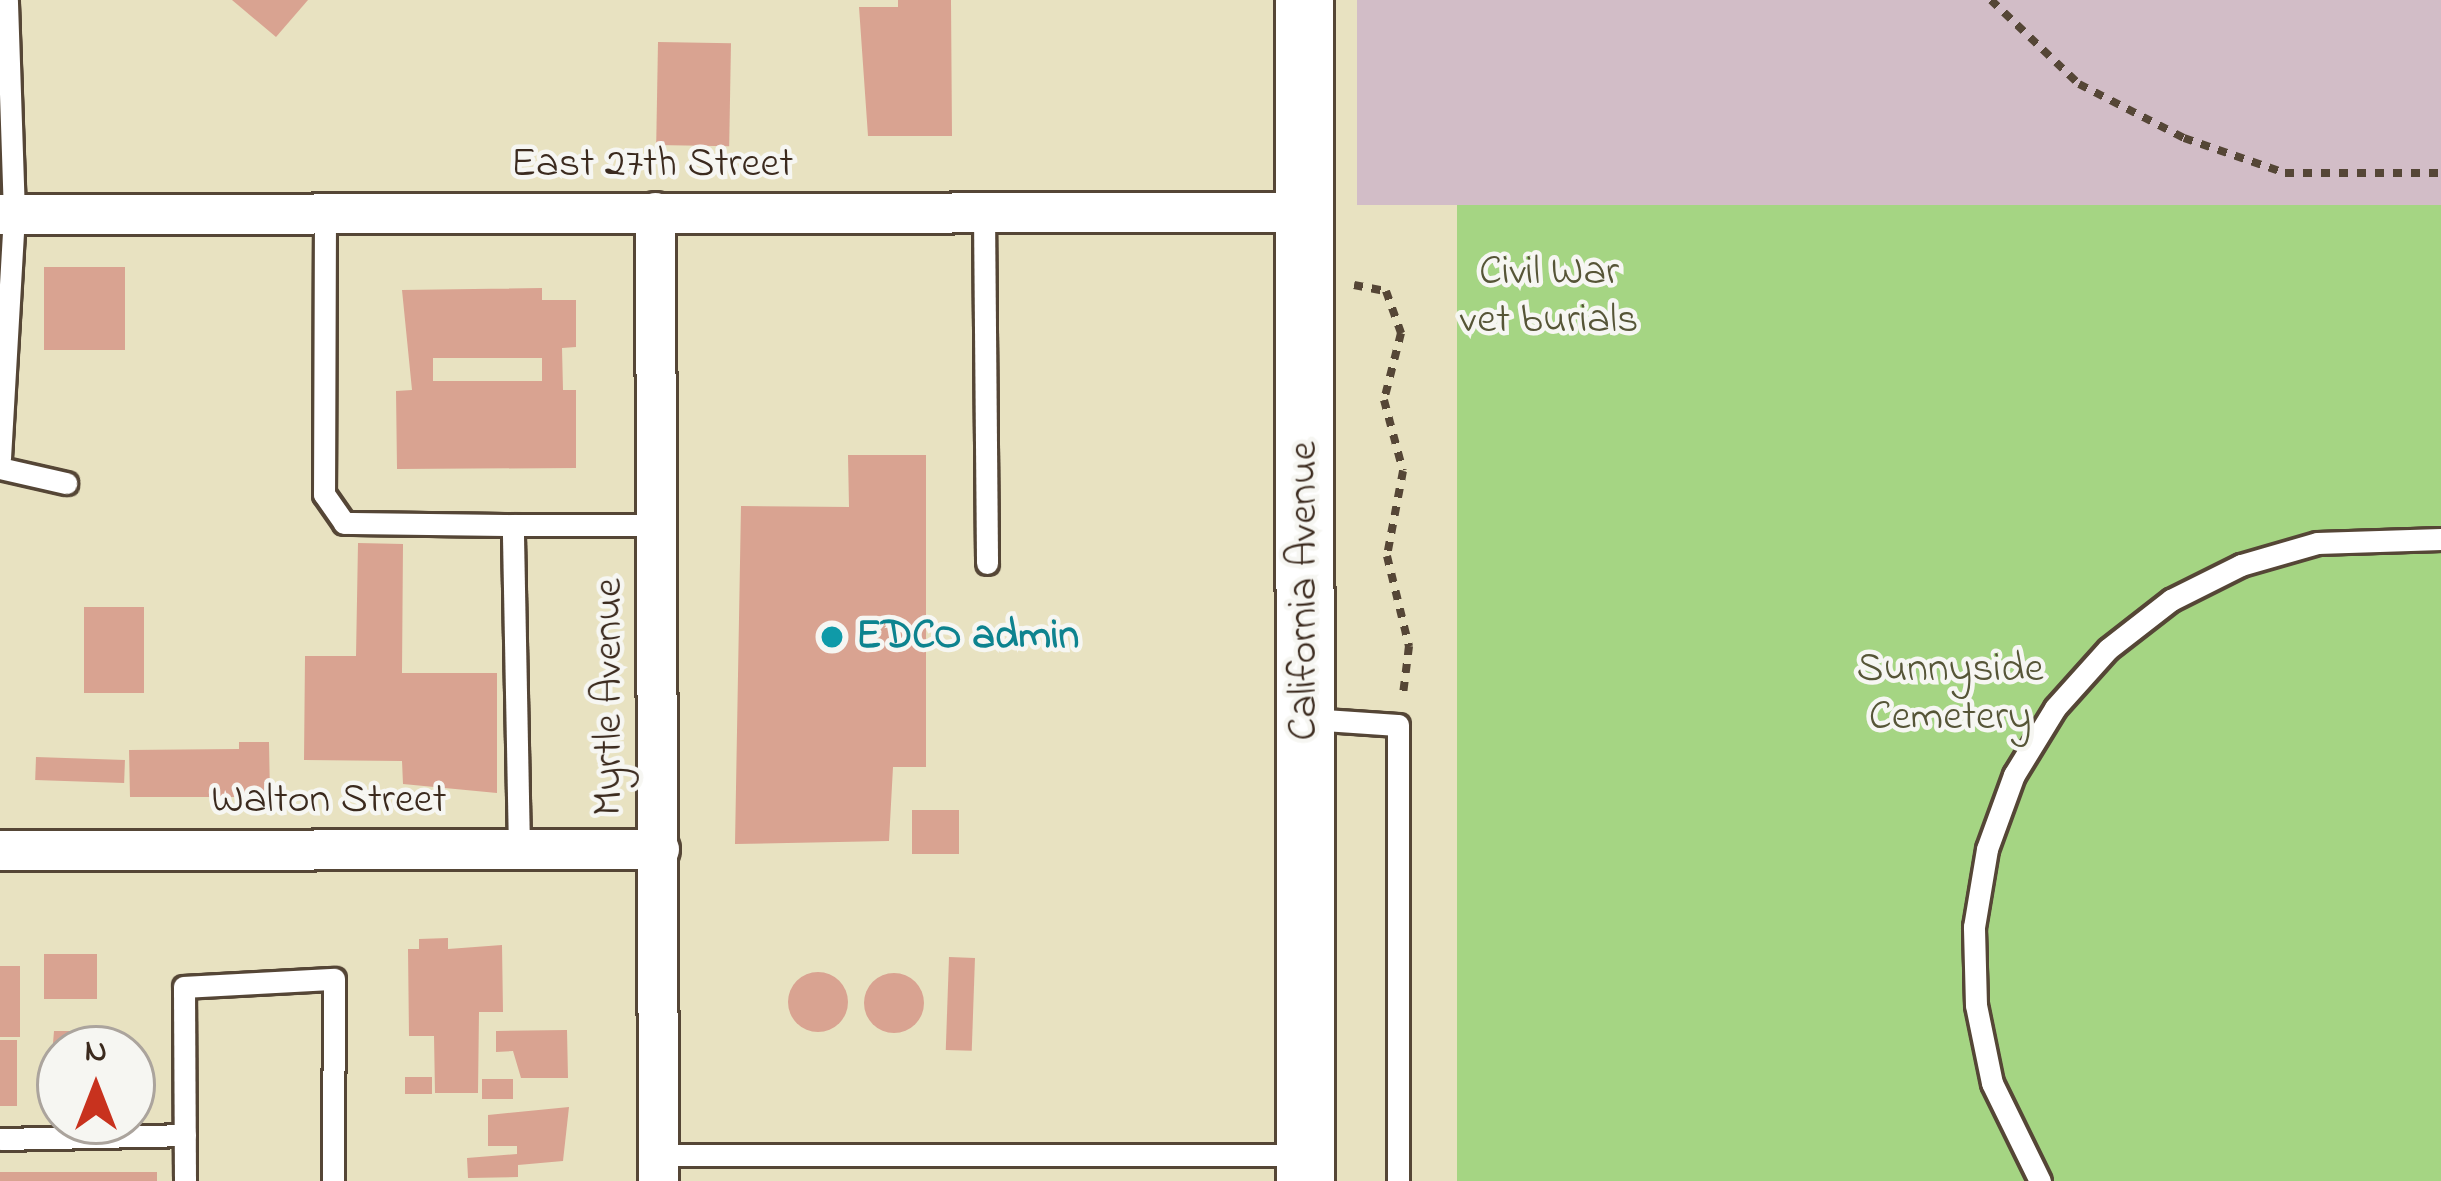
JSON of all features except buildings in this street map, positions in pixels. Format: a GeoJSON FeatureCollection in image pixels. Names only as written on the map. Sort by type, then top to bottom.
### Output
{"type":"FeatureCollection","features":[{"type":"Feature","properties":{"kind":"street","name":"California Avenue"},"geometry":{"type":"LineString","coordinates":[[1304,0],[1305,1168]]}},
{"type":"Feature","properties":{"kind":"street","name":"Myrtle Avenue"},"geometry":{"type":"LineString","coordinates":[[655,212],[658,1168]]}},
{"type":"Feature","properties":{"kind":"street","name":"East 27th Street"},"geometry":{"type":"LineString","coordinates":[[7,214],[1304,212]]}},
{"type":"Feature","properties":{"kind":"street","name":"Walton Street"},"geometry":{"type":"LineString","coordinates":[[0,850],[659,848]]}},
{"type":"Feature","properties":{"kind":"lane"},"geometry":{"type":"LineString","coordinates":[[0,458],[7,0]]}},
{"type":"Feature","properties":{"kind":"lane"},"geometry":{"type":"LineString","coordinates":[[984,214],[987,563]]}},
{"type":"Feature","properties":{"kind":"lane"},"geometry":{"type":"LineString","coordinates":[[326,215],[324,494],[344,523],[657,525]]}},
{"type":"Feature","properties":{"kind":"lane"},"geometry":{"type":"LineString","coordinates":[[0,468],[67,484]]}},
{"type":"Feature","properties":{"kind":"lane"},"geometry":{"type":"LineString","coordinates":[[513,525],[518,849]]}},
{"type":"Feature","properties":{"kind":"lane"},"geometry":{"type":"LineString","coordinates":[[2040,1181],[1992,1083],[1976,1005],[1974,927],[1987,848],[2008,793],[2055,708],[2108,649],[2170,600],[2241,565],[2318,542],[2441,539]]}},
{"type":"Feature","properties":{"kind":"lane"},"geometry":{"type":"LineString","coordinates":[[1305,719],[1398,725],[1398,1181]]}},
{"type":"Feature","properties":{"kind":"lane"},"geometry":{"type":"LineString","coordinates":[[185,1181],[184,987],[334,980],[333,1181]]}},
{"type":"Feature","properties":{"kind":"lane"},"geometry":{"type":"LineString","coordinates":[[0,1139],[185,1135]]}},
{"type":"Feature","properties":{"kind":"lane"},"geometry":{"type":"LineString","coordinates":[[1085,1157],[1085,1181]]}},
{"type":"Feature","properties":{"kind":"lane"},"geometry":{"type":"LineString","coordinates":[[658,1168],[1085,1157],[1305,1168]]}},
{"type":"Feature","properties":{"kind":"path"},"geometry":{"type":"LineString","coordinates":[[1990,0],[2079,84],[2184,138],[2285,173],[2441,173]]}},
{"type":"Feature","properties":{"kind":"path"},"geometry":{"type":"LineString","coordinates":[[1348,284],[1386,291],[1401,333],[1384,400],[1402,471],[1387,556],[1409,646],[1398,725]]}},
{"type":"Feature","properties":{"kind":"shaded area"},"geometry":{"type":"Polygon","coordinates":[[[1357,0],[2441,0],[2441,205],[1357,205],[1357,0]]]}},
{"type":"Feature","properties":{"kind":"green space","name":"Sunnyside Cemetery"},"geometry":{"type":"Polygon","coordinates":[[[1457,205],[2441,205],[2441,1181],[1457,1181],[1457,205]]]}},
{"type":"Feature","properties":{"kind":"place","name":"EDCO admin"},"geometry":{"type":"Point","coordinates":[832,637]}},
{"type":"Feature","properties":{"kind":"park label","name":"Civil War vet burials"},"geometry":{"type":"Point","coordinates":[1549,297]}}]}
